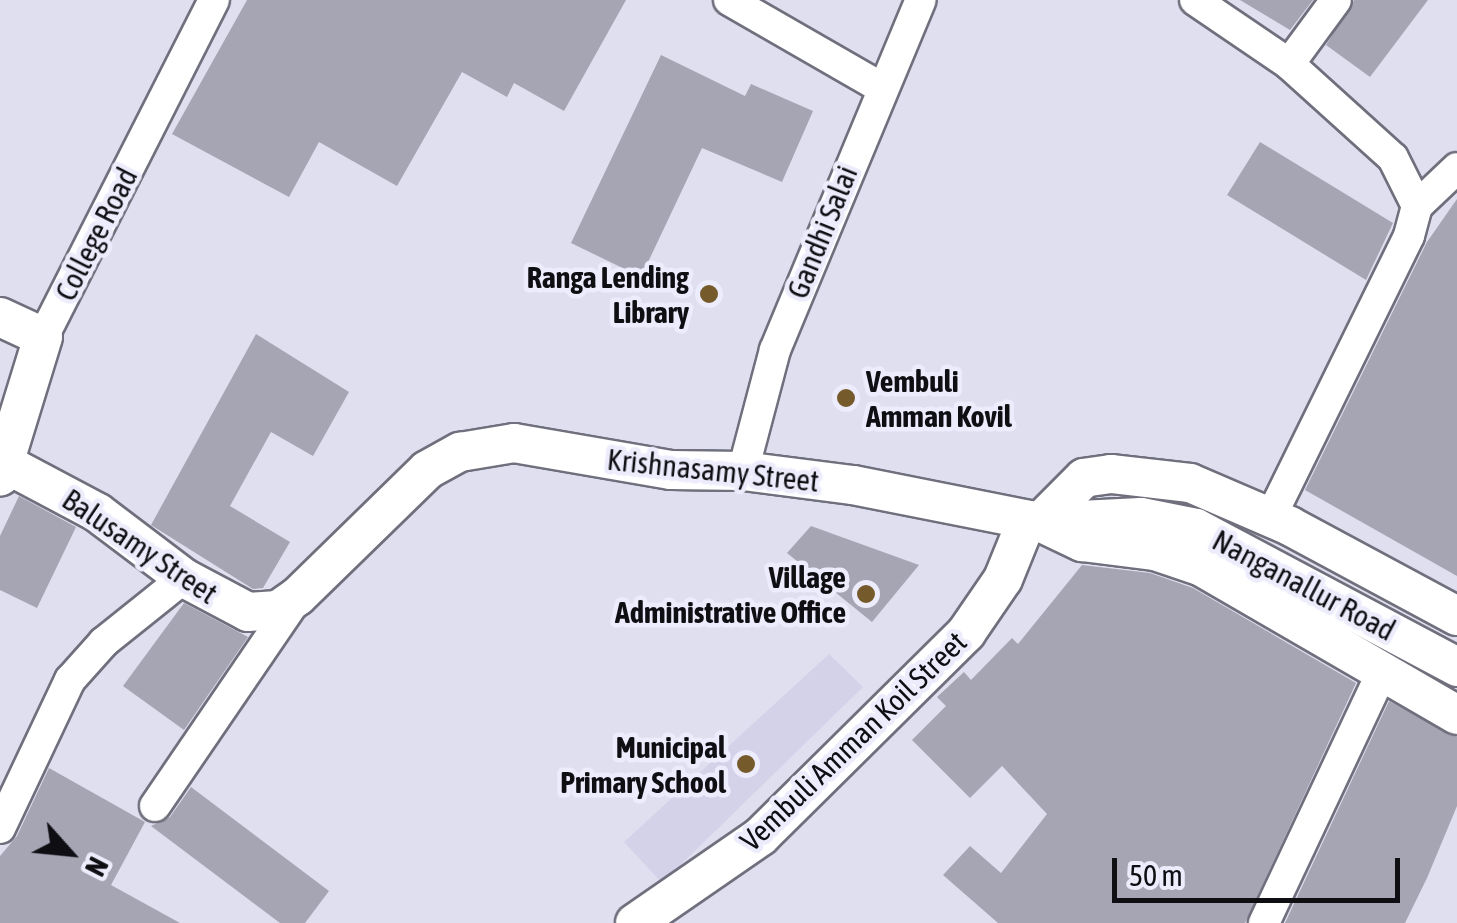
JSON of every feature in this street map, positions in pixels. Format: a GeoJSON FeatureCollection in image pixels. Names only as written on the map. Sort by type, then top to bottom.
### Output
{"type":"FeatureCollection","features":[{"type":"Feature","properties":{"kind":"street","name":"College Road"},"geometry":{"type":"LineString","coordinates":[[3,470],[43,336],[214,0]]}},
{"type":"Feature","properties":{"kind":"street"},"geometry":{"type":"LineString","coordinates":[[729,0],[882,88]]}},
{"type":"Feature","properties":{"kind":"street","name":"Gandhi Salai"},"geometry":{"type":"LineString","coordinates":[[743,471],[775,350],[920,0]]}},
{"type":"Feature","properties":{"kind":"street"},"geometry":{"type":"LineString","coordinates":[[1195,0],[1290,64],[1393,158],[1417,206]]}},
{"type":"Feature","properties":{"kind":"street"},"geometry":{"type":"LineString","coordinates":[[1290,64],[1336,0]]}},
{"type":"Feature","properties":{"kind":"street"},"geometry":{"type":"LineString","coordinates":[[1271,517],[1410,236],[1417,206],[1457,168]]}},
{"type":"Feature","properties":{"kind":"street"},"geometry":{"type":"LineString","coordinates":[[0,318],[43,336]]}},
{"type":"Feature","properties":{"kind":"street","name":"Krishnasamy Street"},"geometry":{"type":"LineString","coordinates":[[288,603],[399,492],[460,452],[514,444],[671,470],[743,471],[1033,521]]}},
{"type":"Feature","properties":{"kind":"street","name":"Balusamy Street"},"geometry":{"type":"LineString","coordinates":[[3,470],[98,513],[184,578],[248,612],[288,603]]}},
{"type":"Feature","properties":{"kind":"street"},"geometry":{"type":"LineString","coordinates":[[1457,616],[1271,517],[1190,484],[1110,474],[1084,478],[1033,521],[1082,542],[1155,552],[1202,567],[1457,715]]}},
{"type":"Feature","properties":{"kind":"street","name":"Nanganallur Road"},"geometry":{"type":"LineString","coordinates":[[1033,521],[1141,517],[1196,528],[1457,667]]}},
{"type":"Feature","properties":{"kind":"street","name":"Vembuli Amman Koil Street"},"geometry":{"type":"LineString","coordinates":[[635,923],[761,836],[966,633],[1003,579],[1033,521]]}},
{"type":"Feature","properties":{"kind":"street"},"geometry":{"type":"LineString","coordinates":[[0,828],[70,680],[104,642],[184,578]]}},
{"type":"Feature","properties":{"kind":"street"},"geometry":{"type":"LineString","coordinates":[[156,806],[288,603]]}},
{"type":"Feature","properties":{"kind":"street"},"geometry":{"type":"LineString","coordinates":[[1264,923],[1382,672]]}},
{"type":"Feature","properties":{"kind":"shaded area","name":"Municipal Primary School"},"geometry":{"type":"Polygon","coordinates":[[[829,654],[863,687],[662,883],[624,842],[829,654]]]}},
{"type":"Feature","properties":{"kind":"building"},"geometry":{"type":"Polygon","coordinates":[[[247,0],[626,0],[564,111],[514,83],[507,97],[462,72],[397,186],[319,142],[289,197],[172,134],[247,0]]]}},
{"type":"Feature","properties":{"kind":"building"},"geometry":{"type":"Polygon","coordinates":[[[1240,0],[1313,0],[1290,30],[1240,0]]]}},
{"type":"Feature","properties":{"kind":"building"},"geometry":{"type":"Polygon","coordinates":[[[1354,0],[1428,0],[1370,77],[1326,45],[1354,0]]]}},
{"type":"Feature","properties":{"kind":"building"},"geometry":{"type":"Polygon","coordinates":[[[661,55],[745,96],[751,84],[813,111],[782,182],[702,148],[641,277],[571,243],[661,55]]]}},
{"type":"Feature","properties":{"kind":"building"},"geometry":{"type":"Polygon","coordinates":[[[1260,142],[1393,223],[1366,280],[1227,195],[1260,142]]]}},
{"type":"Feature","properties":{"kind":"building"},"geometry":{"type":"Polygon","coordinates":[[[1457,199],[1457,576],[1305,490],[1427,242],[1457,199]]]}},
{"type":"Feature","properties":{"kind":"building"},"geometry":{"type":"Polygon","coordinates":[[[256,334],[349,392],[313,456],[271,432],[230,506],[290,542],[263,588],[253,589],[151,525],[256,334]]]}},
{"type":"Feature","properties":{"kind":"building"},"geometry":{"type":"Polygon","coordinates":[[[19,496],[76,527],[37,608],[0,590],[0,536],[19,496]]]}},
{"type":"Feature","properties":{"kind":"building","name":"Village Administrative Office"},"geometry":{"type":"Polygon","coordinates":[[[811,526],[919,565],[872,622],[787,553],[811,526]]]}},
{"type":"Feature","properties":{"kind":"building"},"geometry":{"type":"Polygon","coordinates":[[[1082,565],[1150,573],[1193,588],[1356,683],[1245,923],[998,923],[943,875],[970,846],[1001,873],[1047,814],[1002,766],[970,798],[912,740],[946,706],[937,697],[964,672],[971,680],[1012,638],[1018,644],[1082,565]]]}},
{"type":"Feature","properties":{"kind":"building"},"geometry":{"type":"Polygon","coordinates":[[[184,603],[248,637],[184,730],[123,686],[184,603]]]}},
{"type":"Feature","properties":{"kind":"building"},"geometry":{"type":"Polygon","coordinates":[[[1389,701],[1457,737],[1457,806],[1427,878],[1405,923],[1285,923],[1389,701]]]}},
{"type":"Feature","properties":{"kind":"building"},"geometry":{"type":"Polygon","coordinates":[[[49,768],[145,822],[111,885],[180,923],[0,923],[0,856],[17,836],[49,768]]]}},
{"type":"Feature","properties":{"kind":"building"},"geometry":{"type":"Polygon","coordinates":[[[191,787],[329,891],[305,923],[280,923],[151,826],[170,817],[191,787]]]}},
{"type":"Feature","properties":{"kind":"place","name":"Ranga Lending Library"},"geometry":{"type":"Point","coordinates":[709,294]}},
{"type":"Feature","properties":{"kind":"place","name":"Vembuli Amman Kovil"},"geometry":{"type":"Point","coordinates":[846,398]}},
{"type":"Feature","properties":{"kind":"place","name":"Village Administrative Office"},"geometry":{"type":"Point","coordinates":[866,594]}},
{"type":"Feature","properties":{"kind":"place","name":"Municipal Primary School"},"geometry":{"type":"Point","coordinates":[746,764]}}]}
